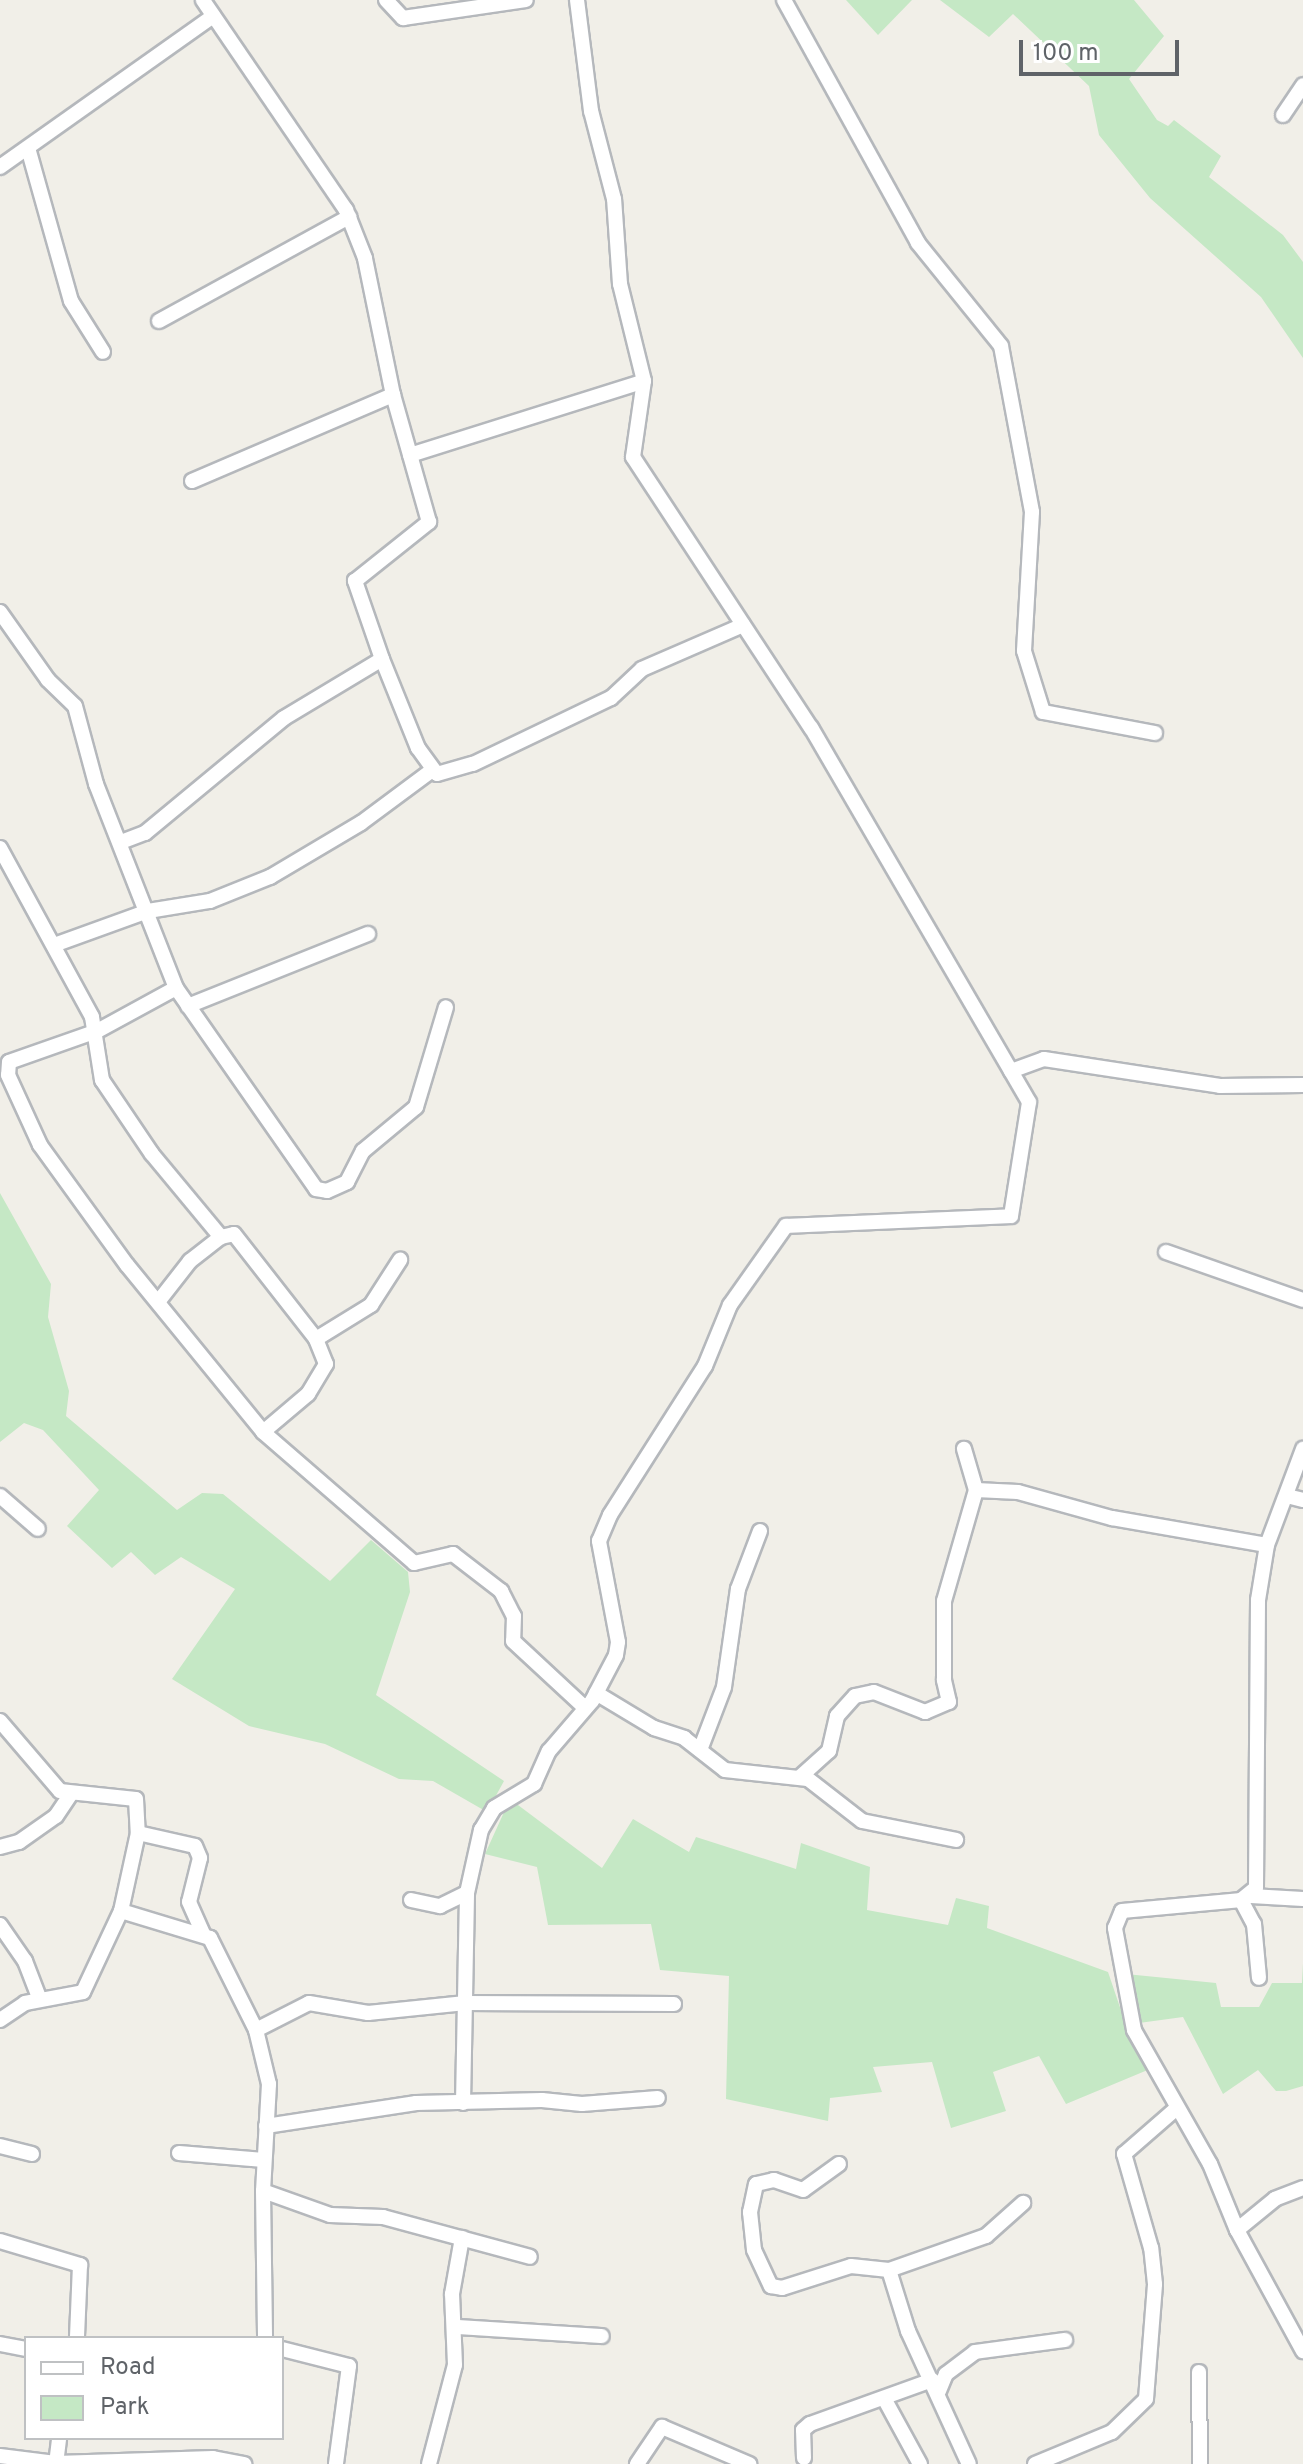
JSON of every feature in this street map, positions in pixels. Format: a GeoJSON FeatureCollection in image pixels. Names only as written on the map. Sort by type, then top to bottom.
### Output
{"type":"FeatureCollection","features":[{"type":"Feature","properties":{"kind":"street"},"geometry":{"type":"LineString","coordinates":[[203,0],[349,217],[365,258],[393,395],[429,522],[355,581],[382,659],[431,771]]}},
{"type":"Feature","properties":{"kind":"street"},"geometry":{"type":"LineString","coordinates":[[386,0],[403,18],[526,0]]}},
{"type":"Feature","properties":{"kind":"street"},"geometry":{"type":"LineString","coordinates":[[463,2103],[467,1893],[486,1818],[534,1784],[549,1751],[596,1693],[618,1642],[608,1610],[599,1541],[603,1528],[705,1366],[730,1305],[786,1226],[1011,1216],[1029,1102],[811,728],[633,457],[644,381],[622,295],[616,210],[591,111],[577,0]]}},
{"type":"Feature","properties":{"kind":"street"},"geometry":{"type":"LineString","coordinates":[[784,0],[918,243],[1001,346],[1032,512],[1024,651],[1043,712],[1155,733]]}},
{"type":"Feature","properties":{"kind":"street"},"geometry":{"type":"LineString","coordinates":[[0,167],[213,16]]}},
{"type":"Feature","properties":{"kind":"street"},"geometry":{"type":"LineString","coordinates":[[1283,115],[1303,85]]}},
{"type":"Feature","properties":{"kind":"street"},"geometry":{"type":"LineString","coordinates":[[28,148],[71,301],[103,352]]}},
{"type":"Feature","properties":{"kind":"street"},"geometry":{"type":"LineString","coordinates":[[159,321],[349,217]]}},
{"type":"Feature","properties":{"kind":"street"},"geometry":{"type":"LineString","coordinates":[[410,455],[644,381]]}},
{"type":"Feature","properties":{"kind":"street"},"geometry":{"type":"LineString","coordinates":[[192,481],[393,395]]}},
{"type":"Feature","properties":{"kind":"street"},"geometry":{"type":"LineString","coordinates":[[0,612],[48,680],[75,706],[84,748],[121,842],[124,862],[148,911],[176,988],[316,1189],[327,1191],[347,1182],[363,1151],[416,1107],[446,1007]]}},
{"type":"Feature","properties":{"kind":"street"},"geometry":{"type":"LineString","coordinates":[[54,945],[148,911],[210,901],[270,877],[361,823],[431,771],[473,764],[611,698],[642,669],[743,625]]}},
{"type":"Feature","properties":{"kind":"street"},"geometry":{"type":"LineString","coordinates":[[121,842],[145,833],[284,718],[382,659]]}},
{"type":"Feature","properties":{"kind":"street"},"geometry":{"type":"LineString","coordinates":[[0,848],[97,1031],[102,1080],[152,1154],[221,1237]]}},
{"type":"Feature","properties":{"kind":"street"},"geometry":{"type":"LineString","coordinates":[[188,1006],[368,934]]}},
{"type":"Feature","properties":{"kind":"street"},"geometry":{"type":"LineString","coordinates":[[176,988],[97,1031],[16,1056],[8,1075],[40,1145],[158,1302],[263,1432],[414,1563],[453,1554],[501,1591],[514,1616],[513,1641],[585,1708]]}},
{"type":"Feature","properties":{"kind":"street"},"geometry":{"type":"LineString","coordinates":[[1011,1071],[1044,1059],[1220,1086],[1303,1085]]}},
{"type":"Feature","properties":{"kind":"street"},"geometry":{"type":"LineString","coordinates":[[158,1302],[185,1267],[221,1237],[234,1234],[244,1241],[316,1339],[326,1364],[308,1394],[263,1432]]}},
{"type":"Feature","properties":{"kind":"street"},"geometry":{"type":"LineString","coordinates":[[1166,1252],[1303,1300]]}},
{"type":"Feature","properties":{"kind":"street"},"geometry":{"type":"LineString","coordinates":[[316,1339],[371,1305],[400,1260]]}},
{"type":"Feature","properties":{"kind":"street"},"geometry":{"type":"LineString","coordinates":[[800,1777],[829,1751],[837,1716],[855,1696],[874,1692],[925,1712],[949,1702],[944,1680],[944,1601],[976,1490],[964,1449]]}},
{"type":"Feature","properties":{"kind":"street"},"geometry":{"type":"LineString","coordinates":[[1246,1898],[1256,1888],[1258,1600],[1267,1545],[1303,1449]]}},
{"type":"Feature","properties":{"kind":"street"},"geometry":{"type":"LineString","coordinates":[[976,1490],[1018,1492],[1125,1521],[1267,1545]]}},
{"type":"Feature","properties":{"kind":"street"},"geometry":{"type":"LineString","coordinates":[[0,1496],[38,1529]]}},
{"type":"Feature","properties":{"kind":"street"},"geometry":{"type":"LineString","coordinates":[[1287,1496],[1303,1500]]}},
{"type":"Feature","properties":{"kind":"street"},"geometry":{"type":"LineString","coordinates":[[700,1750],[724,1687],[738,1589],[760,1531]]}},
{"type":"Feature","properties":{"kind":"street"},"geometry":{"type":"LineString","coordinates":[[596,1693],[700,1750],[738,1775],[800,1777],[862,1821],[956,1840]]}},
{"type":"Feature","properties":{"kind":"street"},"geometry":{"type":"LineString","coordinates":[[0,1721],[60,1791],[136,1799],[138,1833],[121,1911],[90,1986],[74,1996],[39,1998],[0,2020]]}},
{"type":"Feature","properties":{"kind":"street"},"geometry":{"type":"LineString","coordinates":[[0,1847],[19,1842],[56,1816],[71,1794]]}},
{"type":"Feature","properties":{"kind":"street"},"geometry":{"type":"LineString","coordinates":[[138,1833],[195,1846],[200,1858],[189,1902],[203,1934],[214,1943],[267,2060],[263,2191],[265,2336]]}},
{"type":"Feature","properties":{"kind":"street"},"geometry":{"type":"LineString","coordinates":[[411,1900],[440,1906],[467,1893]]}},
{"type":"Feature","properties":{"kind":"street"},"geometry":{"type":"LineString","coordinates":[[1246,1898],[1254,1924],[1259,1978]]}},
{"type":"Feature","properties":{"kind":"street"},"geometry":{"type":"LineString","coordinates":[[1303,1899],[1246,1898],[1154,1905],[1122,1911],[1117,1917],[1134,2030],[1210,2164],[1237,2230],[1303,2351]]}},
{"type":"Feature","properties":{"kind":"street"},"geometry":{"type":"LineString","coordinates":[[121,1911],[171,1929],[203,1934]]}},
{"type":"Feature","properties":{"kind":"street"},"geometry":{"type":"LineString","coordinates":[[0,1925],[25,1961],[39,1998]]}},
{"type":"Feature","properties":{"kind":"street"},"geometry":{"type":"LineString","coordinates":[[256,2030],[309,2003],[368,2013],[465,2003],[674,2004]]}},
{"type":"Feature","properties":{"kind":"street"},"geometry":{"type":"LineString","coordinates":[[266,2126],[416,2103],[658,2098]]}},
{"type":"Feature","properties":{"kind":"street"},"geometry":{"type":"LineString","coordinates":[[1035,2464],[1112,2432],[1146,2399],[1155,2284],[1151,2248],[1124,2154],[1177,2108]]}},
{"type":"Feature","properties":{"kind":"street"},"geometry":{"type":"LineString","coordinates":[[0,2146],[32,2154]]}},
{"type":"Feature","properties":{"kind":"street"},"geometry":{"type":"LineString","coordinates":[[179,2153],[264,2160]]}},
{"type":"Feature","properties":{"kind":"street"},"geometry":{"type":"LineString","coordinates":[[839,2164],[803,2190],[774,2180],[756,2184],[752,2233],[766,2279],[782,2288],[851,2266],[889,2270],[986,2236],[1023,2203]]}},
{"type":"Feature","properties":{"kind":"street"},"geometry":{"type":"LineString","coordinates":[[1237,2230],[1275,2199],[1303,2188]]}},
{"type":"Feature","properties":{"kind":"street"},"geometry":{"type":"LineString","coordinates":[[263,2191],[344,2218],[383,2217],[530,2257]]}},
{"type":"Feature","properties":{"kind":"street"},"geometry":{"type":"LineString","coordinates":[[429,2464],[453,2379],[457,2327],[452,2294],[462,2238]]}},
{"type":"Feature","properties":{"kind":"street"},"geometry":{"type":"LineString","coordinates":[[0,2241],[80,2265],[77,2336]]}},
{"type":"Feature","properties":{"kind":"street"},"geometry":{"type":"LineString","coordinates":[[889,2270],[969,2464]]}},
{"type":"Feature","properties":{"kind":"street"},"geometry":{"type":"LineString","coordinates":[[457,2327],[527,2335],[602,2336]]}},
{"type":"Feature","properties":{"kind":"street"},"geometry":{"type":"LineString","coordinates":[[804,2458],[806,2426],[873,2400],[885,2400],[935,2385],[975,2352],[1065,2340]]}},
{"type":"Feature","properties":{"kind":"street"},"geometry":{"type":"LineString","coordinates":[[0,2344],[24,2349]]}},
{"type":"Feature","properties":{"kind":"street"},"geometry":{"type":"LineString","coordinates":[[284,2349],[340,2360],[351,2370],[336,2464]]}},
{"type":"Feature","properties":{"kind":"street"},"geometry":{"type":"LineString","coordinates":[[1199,2372],[1200,2464]]}},
{"type":"Feature","properties":{"kind":"street"},"geometry":{"type":"LineString","coordinates":[[885,2400],[920,2464]]}},
{"type":"Feature","properties":{"kind":"street"},"geometry":{"type":"LineString","coordinates":[[637,2464],[653,2436],[667,2427],[693,2444],[749,2464]]}},
{"type":"Feature","properties":{"kind":"street"},"geometry":{"type":"LineString","coordinates":[[56,2463],[59,2440]]}},
{"type":"Feature","properties":{"kind":"street"},"geometry":{"type":"LineString","coordinates":[[0,2456],[56,2463],[213,2458],[244,2464]]}},
{"type":"Feature","properties":{"kind":"green space"},"geometry":{"type":"Polygon","coordinates":[[[846,0],[912,0],[878,35],[846,0]]]}},
{"type":"Feature","properties":{"kind":"green space"},"geometry":{"type":"Polygon","coordinates":[[[940,0],[1134,0],[1164,36],[1129,79],[1157,120],[1168,126],[1174,120],[1221,156],[1209,177],[1283,235],[1303,262],[1303,358],[1261,297],[1150,198],[1099,135],[1089,86],[1013,14],[989,37],[940,0]]]}},
{"type":"Feature","properties":{"kind":"green space"},"geometry":{"type":"Polygon","coordinates":[[[0,1193],[51,1284],[48,1317],[69,1391],[66,1416],[177,1510],[202,1493],[223,1494],[330,1581],[371,1540],[408,1572],[410,1592],[376,1695],[504,1781],[487,1812],[433,1781],[399,1779],[325,1744],[249,1726],[172,1679],[235,1589],[181,1557],[155,1575],[131,1552],[112,1568],[67,1526],[99,1490],[43,1430],[24,1423],[0,1442],[0,1193]]]}},
{"type":"Feature","properties":{"kind":"green space"},"geometry":{"type":"Polygon","coordinates":[[[510,1799],[602,1868],[633,1819],[689,1852],[696,1837],[796,1869],[801,1843],[870,1867],[867,1910],[948,1925],[956,1898],[989,1906],[987,1928],[1108,1972],[1126,2025],[1150,2069],[1066,2104],[1039,2056],[993,2072],[1006,2111],[951,2128],[932,2062],[873,2067],[882,2092],[830,2098],[828,2121],[726,2099],[729,1976],[660,1970],[651,1924],[548,1925],[537,1867],[485,1854],[510,1799]]]}},
{"type":"Feature","properties":{"kind":"green space"},"geometry":{"type":"Polygon","coordinates":[[[1303,1963],[1303,2086],[1286,2091],[1276,2091],[1258,2070],[1223,2094],[1183,2017],[1139,2023],[1126,1974],[1216,1983],[1221,2007],[1259,2007],[1272,1983],[1302,1983],[1303,1963]]]}}]}
